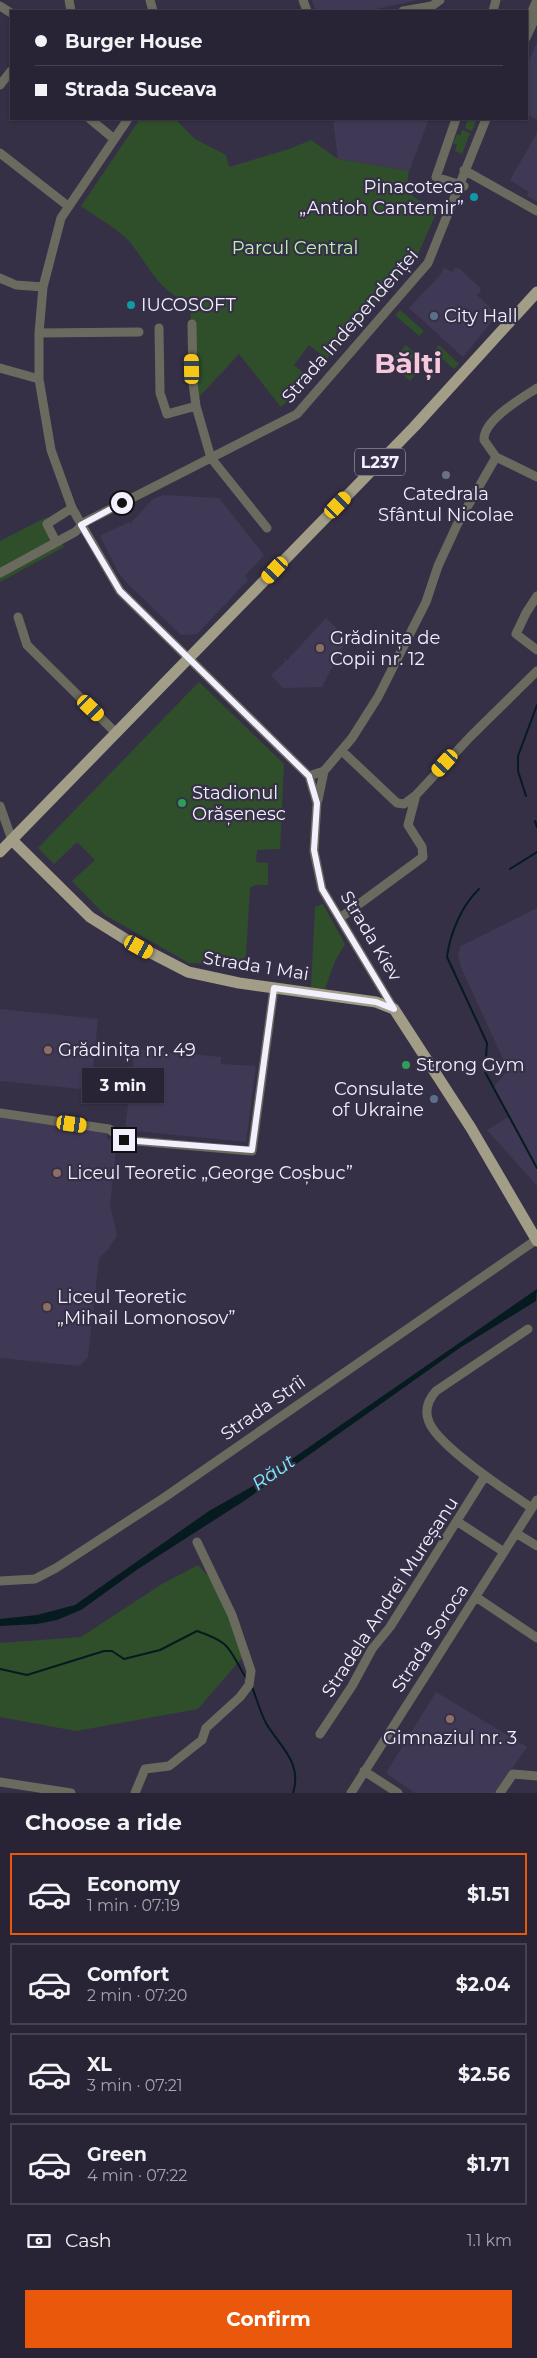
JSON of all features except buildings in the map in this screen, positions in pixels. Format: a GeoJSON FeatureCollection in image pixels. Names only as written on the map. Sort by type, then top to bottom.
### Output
{"type":"FeatureCollection","features":[{"type":"Feature","properties":{"kind":"main road","name":"L237"},"geometry":{"type":"LineString","coordinates":[[190,659],[414,427],[537,292]]}},
{"type":"Feature","properties":{"kind":"main road"},"geometry":{"type":"LineString","coordinates":[[0,852],[190,659]]}},
{"type":"Feature","properties":{"kind":"main road","name":"Strada 1 Mai"},"geometry":{"type":"LineString","coordinates":[[12,840],[82,911],[130,942],[200,976],[376,1002],[394,1009]]}},
{"type":"Feature","properties":{"kind":"main road","name":"Strada Kiev"},"geometry":{"type":"LineString","coordinates":[[394,1009],[471,1128],[537,1241]]}},
{"type":"Feature","properties":{"kind":"street"},"geometry":{"type":"LineString","coordinates":[[528,29],[537,0]]}},
{"type":"Feature","properties":{"kind":"street"},"geometry":{"type":"LineString","coordinates":[[407,10],[436,3]]}},
{"type":"Feature","properties":{"kind":"street"},"geometry":{"type":"LineString","coordinates":[[528,30],[537,14]]}},
{"type":"Feature","properties":{"kind":"street"},"geometry":{"type":"LineString","coordinates":[[0,85],[10,72]]}},
{"type":"Feature","properties":{"kind":"street"},"geometry":{"type":"LineString","coordinates":[[91,120],[114,138]]}},
{"type":"Feature","properties":{"kind":"street","name":"Strada Kiev"},"geometry":{"type":"LineString","coordinates":[[127,120],[68,206],[57,231],[43,287],[39,333],[39,379],[51,450],[72,508],[120,591],[309,776],[317,803],[314,850],[322,889],[394,1009]]}},
{"type":"Feature","properties":{"kind":"street"},"geometry":{"type":"LineString","coordinates":[[456,120],[436,177],[459,185]]}},
{"type":"Feature","properties":{"kind":"street"},"geometry":{"type":"LineString","coordinates":[[467,171],[486,120]]}},
{"type":"Feature","properties":{"kind":"street"},"geometry":{"type":"LineString","coordinates":[[467,171],[492,120]]}},
{"type":"Feature","properties":{"kind":"street"},"geometry":{"type":"LineString","coordinates":[[0,153],[68,206]]}},
{"type":"Feature","properties":{"kind":"street"},"geometry":{"type":"LineString","coordinates":[[467,171],[537,211]]}},
{"type":"Feature","properties":{"kind":"street","name":"Strada Independenței"},"geometry":{"type":"LineString","coordinates":[[0,572],[76,532],[81,525],[297,414],[428,263],[459,185],[464,186],[467,171]]}},
{"type":"Feature","properties":{"kind":"street"},"geometry":{"type":"LineString","coordinates":[[0,278],[16,284],[43,287]]}},
{"type":"Feature","properties":{"kind":"street"},"geometry":{"type":"LineString","coordinates":[[192,324],[193,383],[196,406],[211,458],[267,528]]}},
{"type":"Feature","properties":{"kind":"street"},"geometry":{"type":"LineString","coordinates":[[159,328],[160,393],[167,414],[196,406]]}},
{"type":"Feature","properties":{"kind":"street"},"geometry":{"type":"LineString","coordinates":[[39,333],[139,332]]}},
{"type":"Feature","properties":{"kind":"street"},"geometry":{"type":"LineString","coordinates":[[0,368],[39,379]]}},
{"type":"Feature","properties":{"kind":"street"},"geometry":{"type":"LineString","coordinates":[[537,388],[509,407],[486,429],[484,440],[496,457],[537,477]]}},
{"type":"Feature","properties":{"kind":"street"},"geometry":{"type":"LineString","coordinates":[[309,776],[324,771],[342,751],[378,697],[426,602],[438,566],[457,524],[496,457]]}},
{"type":"Feature","properties":{"kind":"street"},"geometry":{"type":"LineString","coordinates":[[56,542],[47,524],[72,508]]}},
{"type":"Feature","properties":{"kind":"street"},"geometry":{"type":"LineString","coordinates":[[537,596],[516,634],[537,650]]}},
{"type":"Feature","properties":{"kind":"street"},"geometry":{"type":"LineString","coordinates":[[18,617],[27,646],[116,733]]}},
{"type":"Feature","properties":{"kind":"street"},"geometry":{"type":"LineString","coordinates":[[342,751],[399,804],[404,804],[416,795],[537,671]]}},
{"type":"Feature","properties":{"kind":"street"},"geometry":{"type":"LineString","coordinates":[[317,803],[324,771]]}},
{"type":"Feature","properties":{"kind":"street"},"geometry":{"type":"LineString","coordinates":[[340,918],[423,857],[422,847],[408,825],[416,795]]}},
{"type":"Feature","properties":{"kind":"street","name":"Strada 1 Mai"},"geometry":{"type":"LineString","coordinates":[[0,806],[12,840]]}},
{"type":"Feature","properties":{"kind":"street"},"geometry":{"type":"LineString","coordinates":[[0,1113],[109,1129],[124,1140],[252,1150],[274,988]]}},
{"type":"Feature","properties":{"kind":"street","name":"Strada Strîi"},"geometry":{"type":"LineString","coordinates":[[0,1580],[35,1579],[56,1568],[150,1507],[537,1241]]}},
{"type":"Feature","properties":{"kind":"street"},"geometry":{"type":"LineString","coordinates":[[528,1330],[436,1391],[428,1403],[428,1419],[445,1443],[485,1476],[534,1504]]}},
{"type":"Feature","properties":{"kind":"street","name":"Stradela Andrei Mureșanu"},"geometry":{"type":"LineString","coordinates":[[320,1734],[352,1686],[372,1649],[390,1628],[458,1522],[485,1476]]}},
{"type":"Feature","properties":{"kind":"street","name":"Strada Soroca"},"geometry":{"type":"LineString","coordinates":[[351,1793],[534,1504]]}},
{"type":"Feature","properties":{"kind":"street"},"geometry":{"type":"LineString","coordinates":[[458,1522],[504,1552]]}},
{"type":"Feature","properties":{"kind":"street"},"geometry":{"type":"LineString","coordinates":[[516,1533],[537,1546]]}},
{"type":"Feature","properties":{"kind":"street"},"geometry":{"type":"LineString","coordinates":[[135,1793],[145,1769],[169,1766],[202,1740],[204,1730],[240,1697],[251,1679],[250,1663],[232,1615],[197,1542]]}},
{"type":"Feature","properties":{"kind":"street"},"geometry":{"type":"LineString","coordinates":[[476,1597],[537,1638]]}},
{"type":"Feature","properties":{"kind":"street"},"geometry":{"type":"LineString","coordinates":[[364,1772],[398,1793]]}},
{"type":"Feature","properties":{"kind":"street"},"geometry":{"type":"LineString","coordinates":[[500,1793],[513,1774],[537,1776]]}},
{"type":"Feature","properties":{"kind":"street"},"geometry":{"type":"LineString","coordinates":[[0,1782],[71,1793]]}},
{"type":"Feature","properties":{"kind":"shaded area"},"geometry":{"type":"Polygon","coordinates":[[[312,0],[418,0],[372,10],[316,10],[312,0]]]}},
{"type":"Feature","properties":{"kind":"shaded area"},"geometry":{"type":"Polygon","coordinates":[[[537,42],[537,119],[528,116],[528,62],[537,42]]]}},
{"type":"Feature","properties":{"kind":"shaded area"},"geometry":{"type":"Polygon","coordinates":[[[333,120],[429,120],[409,171],[338,159],[333,120]]]}},
{"type":"Feature","properties":{"kind":"shaded area"},"geometry":{"type":"Polygon","coordinates":[[[537,133],[537,201],[527,196],[529,192],[510,180],[537,133]]]}},
{"type":"Feature","properties":{"kind":"shaded area"},"geometry":{"type":"Polygon","coordinates":[[[444,268],[453,272],[455,268],[460,269],[479,287],[481,291],[477,295],[497,315],[463,357],[409,308],[441,274],[444,268]]]}},
{"type":"Feature","properties":{"kind":"shaded area"},"geometry":{"type":"Polygon","coordinates":[[[163,495],[219,498],[264,555],[245,576],[248,580],[197,634],[181,635],[127,583],[118,572],[100,536],[129,522],[130,524],[153,499],[163,495]]]}},
{"type":"Feature","properties":{"kind":"shaded area","name":"Grădinița de Copii nr. 12"},"geometry":{"type":"Polygon","coordinates":[[[326,618],[347,639],[322,687],[283,688],[271,675],[285,662],[284,658],[288,661],[326,618]]]}},
{"type":"Feature","properties":{"kind":"shaded area"},"geometry":{"type":"Polygon","coordinates":[[[537,908],[537,1186],[487,1130],[510,1116],[493,1088],[508,1070],[461,967],[458,954],[461,946],[537,908]]]}},
{"type":"Feature","properties":{"kind":"shaded area","name":"Grădinița nr. 49"},"geometry":{"type":"Polygon","coordinates":[[[0,1009],[98,1019],[91,1090],[0,1081],[0,1009]]]}},
{"type":"Feature","properties":{"kind":"shaded area"},"geometry":{"type":"Polygon","coordinates":[[[135,1049],[221,1057],[221,1064],[256,1066],[246,1142],[125,1130],[135,1049]]]}},
{"type":"Feature","properties":{"kind":"shaded area"},"geometry":{"type":"Polygon","coordinates":[[[0,1114],[107,1129],[107,1139],[117,1140],[110,1205],[117,1235],[109,1248],[99,1258],[88,1357],[79,1366],[0,1358],[0,1114]]]}},
{"type":"Feature","properties":{"kind":"shaded area"},"geometry":{"type":"Polygon","coordinates":[[[537,1289],[536,1301],[461,1347],[244,1501],[138,1569],[81,1610],[57,1620],[37,1624],[0,1626],[0,1619],[37,1615],[75,1605],[209,1511],[253,1486],[537,1289]]]}},
{"type":"Feature","properties":{"kind":"shaded area","name":"Gimnaziul nr. 3"},"geometry":{"type":"Polygon","coordinates":[[[436,1692],[527,1747],[495,1793],[415,1793],[386,1773],[436,1692]]]}},
{"type":"Feature","properties":{"kind":"green space","name":"Parcul Central"},"geometry":{"type":"Polygon","coordinates":[[[139,120],[176,120],[195,139],[226,155],[229,167],[289,149],[311,140],[338,159],[409,171],[408,187],[413,196],[438,209],[418,254],[327,359],[309,345],[294,365],[309,378],[281,407],[239,354],[199,397],[194,388],[190,302],[179,298],[162,285],[123,235],[81,206],[139,120]]]}},
{"type":"Feature","properties":{"kind":"green space"},"geometry":{"type":"Polygon","coordinates":[[[466,120],[477,120],[472,131],[465,128],[467,121],[466,120]]]}},
{"type":"Feature","properties":{"kind":"green space"},"geometry":{"type":"Polygon","coordinates":[[[462,130],[470,133],[462,154],[455,151],[457,145],[453,143],[457,134],[460,136],[462,130]]]}},
{"type":"Feature","properties":{"kind":"green space"},"geometry":{"type":"Polygon","coordinates":[[[400,310],[424,331],[419,336],[395,315],[400,310]]]}},
{"type":"Feature","properties":{"kind":"green space"},"geometry":{"type":"Polygon","coordinates":[[[406,345],[426,363],[410,381],[390,362],[406,345]]]}},
{"type":"Feature","properties":{"kind":"green space"},"geometry":{"type":"Polygon","coordinates":[[[439,345],[459,364],[454,369],[434,351],[439,345]]]}},
{"type":"Feature","properties":{"kind":"green space"},"geometry":{"type":"Polygon","coordinates":[[[47,517],[64,547],[0,582],[0,541],[47,517]]]}},
{"type":"Feature","properties":{"kind":"green space","name":"Stadionul Orășenesc"},"geometry":{"type":"Polygon","coordinates":[[[199,682],[284,764],[280,849],[257,850],[256,862],[268,863],[268,885],[255,885],[250,888],[246,955],[240,965],[189,963],[105,915],[72,881],[95,860],[77,842],[54,864],[38,848],[199,682]]]}},
{"type":"Feature","properties":{"kind":"green space"},"geometry":{"type":"Polygon","coordinates":[[[323,904],[345,944],[335,961],[325,989],[311,987],[315,907],[323,904]]]}},
{"type":"Feature","properties":{"kind":"green space"},"geometry":{"type":"Polygon","coordinates":[[[198,1565],[211,1579],[247,1652],[198,1709],[76,1731],[0,1717],[0,1643],[81,1637],[162,1584],[198,1565]]]}},
{"type":"Feature","properties":{"kind":"waterway"},"geometry":{"type":"LineString","coordinates":[[526,796],[518,771],[518,756],[537,705]]}},
{"type":"Feature","properties":{"kind":"waterway"},"geometry":{"type":"LineString","coordinates":[[535,821],[537,827]]}},
{"type":"Feature","properties":{"kind":"waterway"},"geometry":{"type":"LineString","coordinates":[[510,869],[537,852]]}},
{"type":"Feature","properties":{"kind":"waterway"},"geometry":{"type":"LineString","coordinates":[[479,889],[462,911],[451,938],[447,957],[487,1043],[485,1072],[537,1168]]}},
{"type":"Feature","properties":{"kind":"waterway"},"geometry":{"type":"LineString","coordinates":[[0,1669],[27,1675],[104,1651],[112,1651],[124,1659],[160,1650],[197,1631],[223,1643],[232,1653],[246,1678]]}},
{"type":"Feature","properties":{"kind":"waterway"},"geometry":{"type":"LineString","coordinates":[[252,1687],[266,1723],[292,1763],[295,1772],[293,1793]]}},
{"type":"Feature","properties":{"kind":"place","name":"Pinacoteca „Antioh Cantemir”"},"geometry":{"type":"Point","coordinates":[474,197]}},
{"type":"Feature","properties":{"kind":"place","name":"IUCOSOFT"},"geometry":{"type":"Point","coordinates":[131,305]}},
{"type":"Feature","properties":{"kind":"place","name":"City Hall"},"geometry":{"type":"Point","coordinates":[434,316]}},
{"type":"Feature","properties":{"kind":"place","name":"Catedrala Sfântul Nicolae"},"geometry":{"type":"Point","coordinates":[446,475]}},
{"type":"Feature","properties":{"kind":"place","name":"Grădinița de Copii nr. 12"},"geometry":{"type":"Point","coordinates":[320,648]}},
{"type":"Feature","properties":{"kind":"place","name":"Stadionul Orășenesc"},"geometry":{"type":"Point","coordinates":[182,803]}},
{"type":"Feature","properties":{"kind":"place","name":"Grădinița nr. 49"},"geometry":{"type":"Point","coordinates":[48,1050]}},
{"type":"Feature","properties":{"kind":"place","name":"Strong Gym"},"geometry":{"type":"Point","coordinates":[406,1065]}},
{"type":"Feature","properties":{"kind":"place","name":"Consulate of Ukraine"},"geometry":{"type":"Point","coordinates":[434,1099]}},
{"type":"Feature","properties":{"kind":"place","name":"Liceul Teoretic „George Coșbuc”"},"geometry":{"type":"Point","coordinates":[57,1173]}},
{"type":"Feature","properties":{"kind":"place","name":"Liceul Teoretic „Mihail Lomonosov”"},"geometry":{"type":"Point","coordinates":[47,1307]}},
{"type":"Feature","properties":{"kind":"place","name":"Gimnaziul nr. 3"},"geometry":{"type":"Point","coordinates":[450,1719]}},
{"type":"Feature","properties":{"kind":"district","name":"Bălți"},"geometry":{"type":"Point","coordinates":[408,363]}},
{"type":"Feature","properties":{"kind":"route"},"geometry":{"type":"LineString","coordinates":[[122,503],[81,525],[120,591],[309,776],[317,803],[314,850],[322,889],[394,1009],[376,1002],[274,988],[254,1147],[252,1150],[230,1150],[124,1140]]}},
{"type":"Feature","properties":{"kind":"water label","name":"Răut"},"geometry":{"type":"Point","coordinates":[273,1472]}}]}
